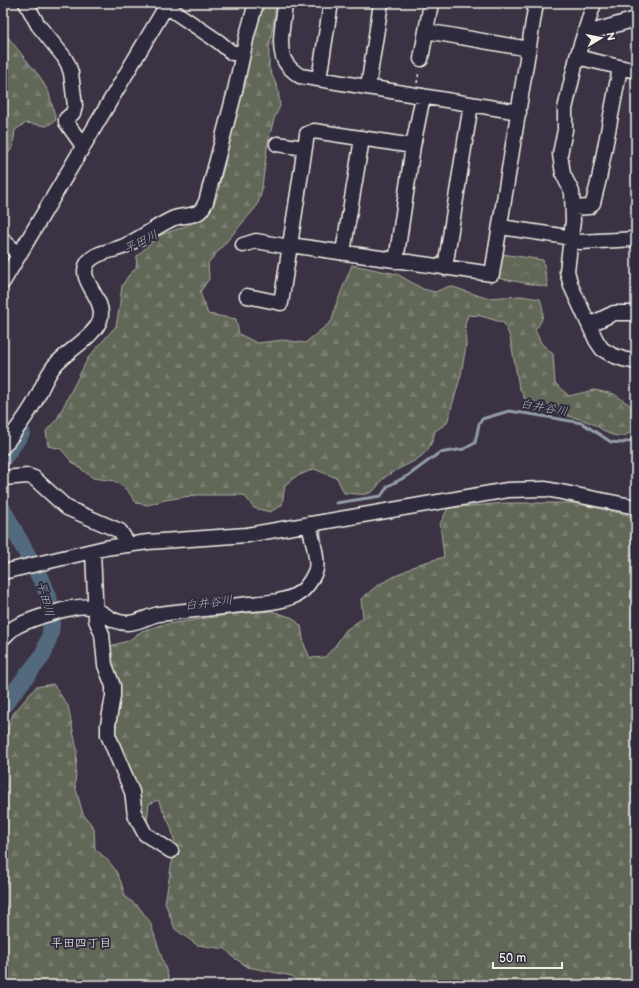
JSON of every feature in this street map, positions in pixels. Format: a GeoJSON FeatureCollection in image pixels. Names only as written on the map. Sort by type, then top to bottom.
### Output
{"type":"FeatureCollection","features":[{"type":"Feature","properties":{"kind":"street"},"geometry":{"type":"LineString","coordinates":[[26,3],[38,25],[68,64],[71,73],[75,106],[72,113],[66,119],[66,122],[83,146]]}},
{"type":"Feature","properties":{"kind":"street"},"geometry":{"type":"LineString","coordinates":[[3,447],[33,404],[45,379],[55,365],[92,332],[100,321],[101,313],[99,304],[95,294],[88,284],[85,275],[89,262],[96,256],[121,248],[174,218],[189,216],[199,212],[206,202],[256,3]]}},
{"type":"Feature","properties":{"kind":"street"},"geometry":{"type":"LineString","coordinates":[[285,3],[282,44],[283,58],[291,70],[300,76],[519,112]]}},
{"type":"Feature","properties":{"kind":"street"},"geometry":{"type":"LineString","coordinates":[[319,79],[331,3]]}},
{"type":"Feature","properties":{"kind":"street"},"geometry":{"type":"LineString","coordinates":[[368,87],[381,3]]}},
{"type":"Feature","properties":{"kind":"street"},"geometry":{"type":"LineString","coordinates":[[421,59],[431,3]]}},
{"type":"Feature","properties":{"kind":"street"},"geometry":{"type":"LineString","coordinates":[[243,245],[256,241],[492,274],[501,227],[536,3]]}},
{"type":"Feature","properties":{"kind":"street"},"geometry":{"type":"LineString","coordinates":[[594,3],[577,57],[565,108],[565,130],[560,154],[562,174],[572,192],[572,240],[568,257],[567,271],[571,286],[602,349],[612,355],[636,362]]}},
{"type":"Feature","properties":{"kind":"street"},"geometry":{"type":"LineString","coordinates":[[3,282],[167,4],[232,53],[243,53]]}},
{"type":"Feature","properties":{"kind":"street"},"geometry":{"type":"LineString","coordinates":[[585,32],[590,32],[636,19]]}},
{"type":"Feature","properties":{"kind":"street"},"geometry":{"type":"LineString","coordinates":[[426,32],[529,49]]}},
{"type":"Feature","properties":{"kind":"street"},"geometry":{"type":"LineString","coordinates":[[577,57],[636,71]]}},
{"type":"Feature","properties":{"kind":"street"},"geometry":{"type":"LineString","coordinates":[[572,208],[577,209],[589,207],[593,203],[620,68]]}},
{"type":"Feature","properties":{"kind":"street"},"geometry":{"type":"LineString","coordinates":[[396,261],[419,96]]}},
{"type":"Feature","properties":{"kind":"street"},"geometry":{"type":"LineString","coordinates":[[445,268],[471,104]]}},
{"type":"Feature","properties":{"kind":"street"},"geometry":{"type":"LineString","coordinates":[[247,296],[281,303],[307,134],[314,131],[413,146]]}},
{"type":"Feature","properties":{"kind":"street"},"geometry":{"type":"LineString","coordinates":[[343,252],[362,139]]}},
{"type":"Feature","properties":{"kind":"street"},"geometry":{"type":"LineString","coordinates":[[277,144],[305,148]]}},
{"type":"Feature","properties":{"kind":"street"},"geometry":{"type":"LineString","coordinates":[[501,227],[561,236],[580,242],[636,239]]}},
{"type":"Feature","properties":{"kind":"street"},"geometry":{"type":"LineString","coordinates":[[3,240],[19,255]]}},
{"type":"Feature","properties":{"kind":"street"},"geometry":{"type":"LineString","coordinates":[[589,325],[614,313],[636,313]]}},
{"type":"Feature","properties":{"kind":"street"},"geometry":{"type":"LineString","coordinates":[[3,478],[28,476],[34,478],[67,508],[120,531],[129,545]]}},
{"type":"Feature","properties":{"kind":"street"},"geometry":{"type":"LineString","coordinates":[[3,572],[93,551],[129,545],[247,535],[467,496],[525,488],[565,492],[636,508]]}},
{"type":"Feature","properties":{"kind":"street"},"geometry":{"type":"LineString","coordinates":[[3,638],[10,630],[20,625],[53,613],[81,607],[95,609],[112,620],[132,623],[158,614],[261,603],[283,600],[294,596],[304,589],[316,570],[317,563],[309,524]]}},
{"type":"Feature","properties":{"kind":"street"},"geometry":{"type":"LineString","coordinates":[[93,551],[97,624],[102,634],[105,665],[112,686],[113,696],[108,725],[108,735],[132,792],[135,815],[145,834],[172,851]]}},
{"type":"Feature","properties":{"kind":"path"},"geometry":{"type":"LineString","coordinates":[[419,96],[421,59]]}},
{"type":"Feature","properties":{"kind":"green space"},"geometry":{"type":"Polygon","coordinates":[[[262,3],[275,3],[275,13],[269,49],[269,68],[278,89],[280,106],[274,119],[268,142],[261,194],[257,206],[208,263],[209,279],[200,292],[208,314],[236,319],[239,334],[257,343],[283,340],[305,343],[332,321],[335,307],[352,265],[397,274],[423,289],[435,292],[450,286],[486,298],[521,296],[540,299],[543,308],[543,316],[535,330],[541,343],[553,354],[555,383],[569,396],[594,390],[614,394],[630,405],[636,429],[624,436],[617,436],[605,432],[583,420],[528,405],[519,387],[510,337],[504,323],[481,316],[468,315],[465,324],[466,346],[461,375],[447,423],[435,431],[432,442],[422,455],[416,460],[392,472],[370,493],[344,493],[337,478],[314,469],[295,477],[285,485],[282,505],[270,512],[254,508],[244,495],[197,495],[165,500],[148,505],[136,503],[128,491],[115,481],[93,478],[72,462],[61,449],[48,446],[46,431],[57,419],[88,358],[116,326],[122,286],[128,276],[136,268],[137,256],[158,236],[186,226],[207,216],[217,197],[234,122],[246,81],[248,50],[262,3]]]}},
{"type":"Feature","properties":{"kind":"green space"},"geometry":{"type":"Polygon","coordinates":[[[3,31],[40,77],[49,93],[56,120],[47,126],[26,123],[15,130],[13,146],[3,162],[3,31]]]}},
{"type":"Feature","properties":{"kind":"green space"},"geometry":{"type":"Polygon","coordinates":[[[502,254],[543,260],[548,287],[497,278],[502,254]]]}},
{"type":"Feature","properties":{"kind":"green space"},"geometry":{"type":"Polygon","coordinates":[[[506,503],[576,503],[636,517],[636,985],[301,985],[292,976],[248,967],[233,957],[226,949],[197,945],[175,929],[165,903],[176,847],[171,827],[158,800],[149,804],[147,821],[137,819],[113,728],[108,656],[110,646],[128,641],[142,631],[161,625],[234,614],[272,611],[293,618],[301,626],[304,644],[310,658],[325,657],[346,630],[363,618],[361,599],[378,585],[419,564],[444,557],[440,524],[448,508],[506,503]]]}},
{"type":"Feature","properties":{"kind":"green space"},"geometry":{"type":"Polygon","coordinates":[[[53,684],[68,706],[77,750],[75,786],[83,814],[94,828],[95,849],[107,859],[115,870],[121,882],[125,897],[138,906],[150,922],[171,985],[3,985],[3,742],[13,714],[36,687],[53,684]]]}},
{"type":"Feature","properties":{"kind":"waterway","name":"白井谷川"},"geometry":{"type":"LineString","coordinates":[[336,503],[381,496],[388,486],[409,475],[439,453],[464,449],[475,443],[479,424],[482,419],[509,411],[582,423],[611,442],[622,443],[636,439]]}},
{"type":"Feature","properties":{"kind":"waterway","name":"平田川"},"geometry":{"type":"LineString","coordinates":[[3,459],[22,432]]}},
{"type":"Feature","properties":{"kind":"waterway","name":"平田川"},"geometry":{"type":"LineString","coordinates":[[3,510],[44,585],[49,599],[52,621],[50,635],[43,655],[3,706]]}},
{"type":"Feature","properties":{"kind":"waterway","name":"白井谷川"},"geometry":{"type":"LineString","coordinates":[[320,532],[322,553]]}},
{"type":"Feature","properties":{"kind":"district","name":"平田四丁目"},"geometry":{"type":"Point","coordinates":[81,943]}}]}
